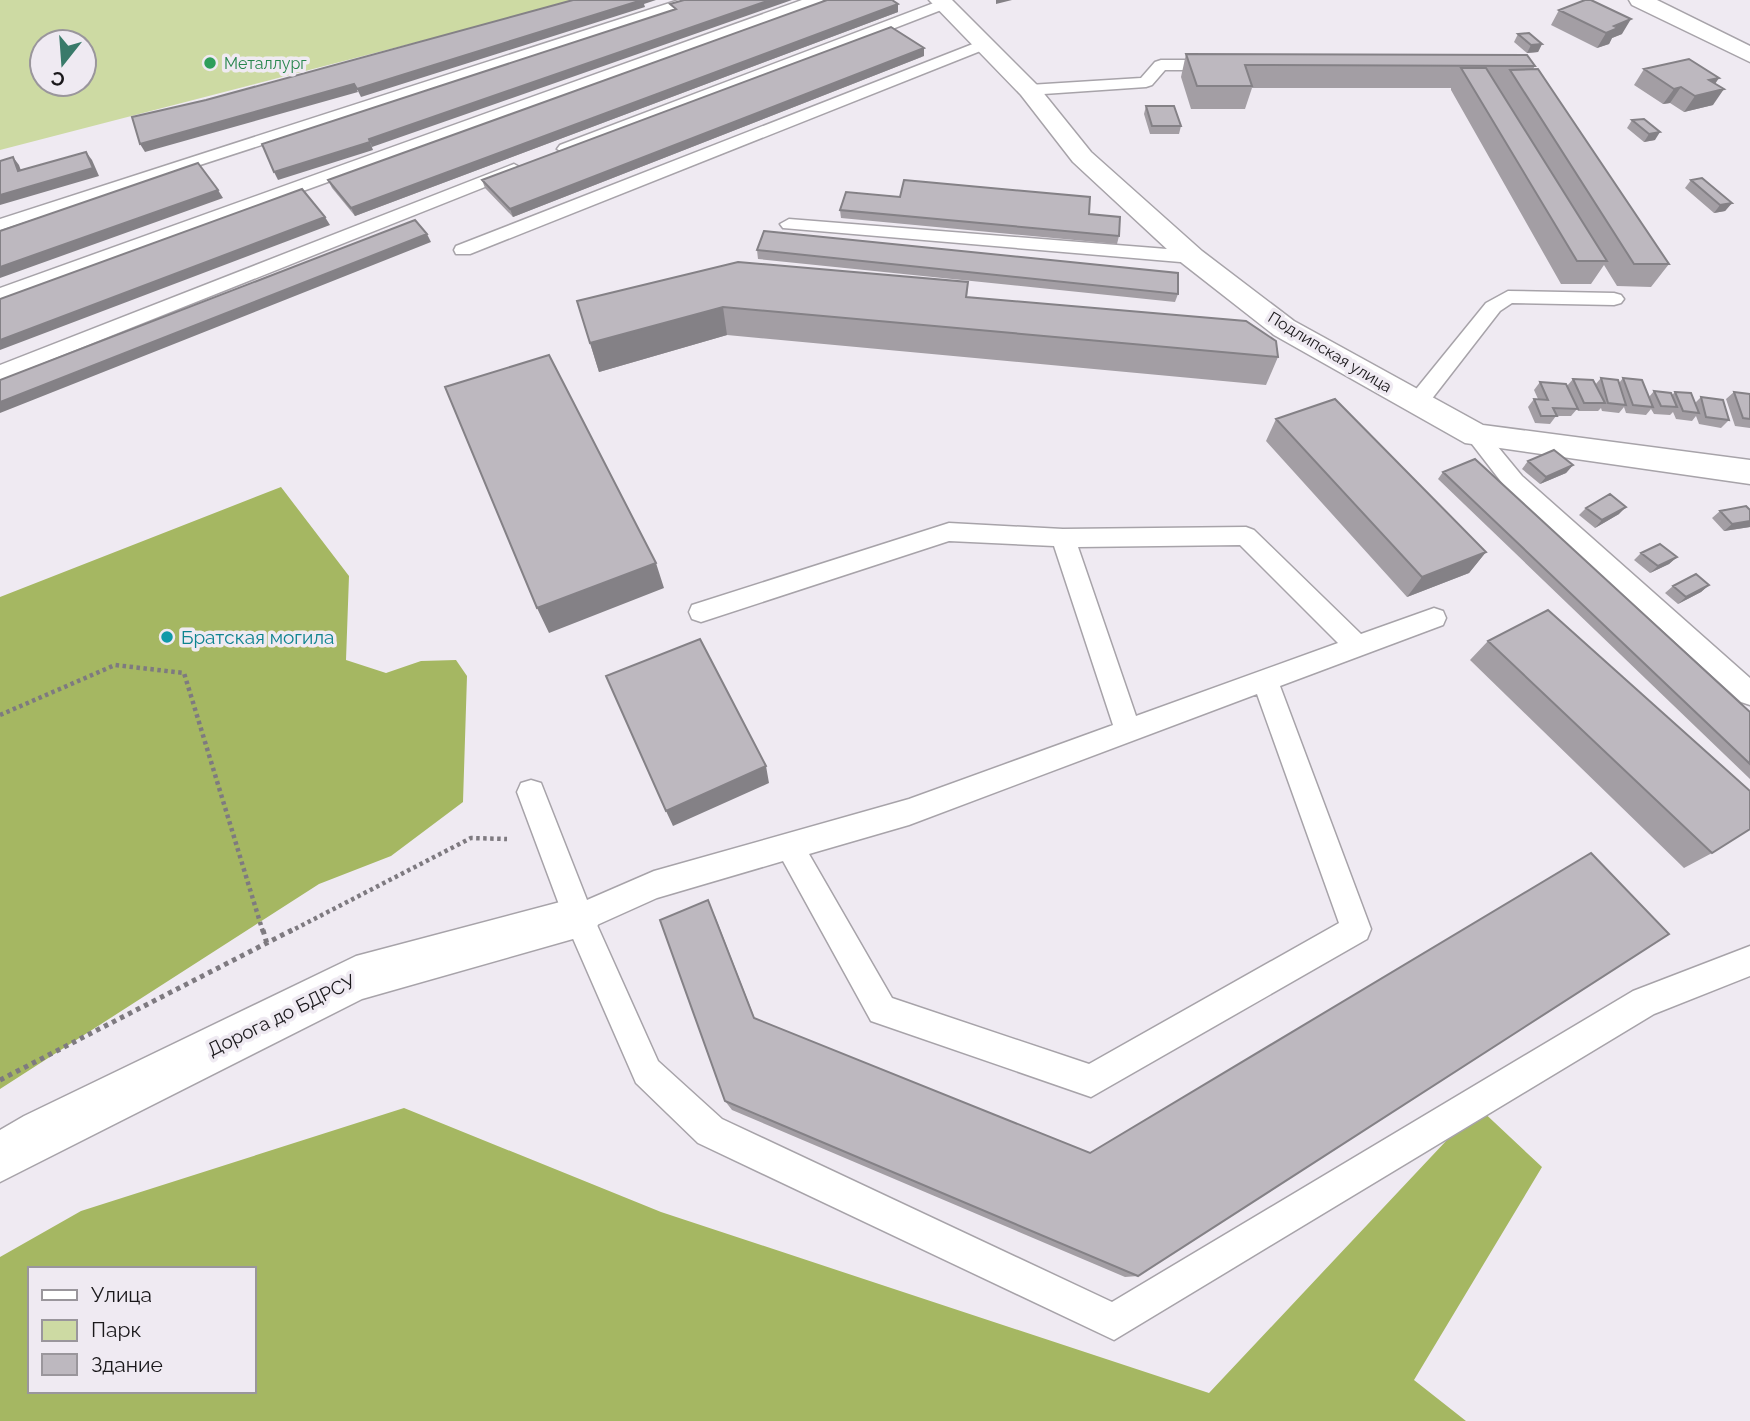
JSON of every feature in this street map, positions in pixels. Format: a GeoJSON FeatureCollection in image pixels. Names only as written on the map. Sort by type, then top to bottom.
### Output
{"type":"FeatureCollection","features":[{"type":"Feature","properties":{"kind":"street"},"geometry":{"type":"LineString","coordinates":[[1640,0],[1750,55]]}},
{"type":"Feature","properties":{"kind":"street","name":"Подлипская улица"},"geometry":{"type":"LineString","coordinates":[[942,2],[1029,90],[1082,157],[1192,257],[1284,328],[1416,404],[1476,435],[1750,472]]}},
{"type":"Feature","properties":{"kind":"street","name":"Дорога до БДРСУ"},"geometry":{"type":"LineString","coordinates":[[0,1157],[41,1133],[356,978],[579,918]]}},
{"type":"Feature","properties":{"kind":"lane"},"geometry":{"type":"LineString","coordinates":[[0,225],[694,0]]}},
{"type":"Feature","properties":{"kind":"lane"},"geometry":{"type":"LineString","coordinates":[[0,295],[816,0]]}},
{"type":"Feature","properties":{"kind":"lane"},"geometry":{"type":"LineString","coordinates":[[555,153],[942,2]]}},
{"type":"Feature","properties":{"kind":"lane"},"geometry":{"type":"LineString","coordinates":[[463,250],[983,44]]}},
{"type":"Feature","properties":{"kind":"lane"},"geometry":{"type":"LineString","coordinates":[[1029,90],[1146,82],[1161,65],[1231,65]]}},
{"type":"Feature","properties":{"kind":"lane"},"geometry":{"type":"LineString","coordinates":[[0,373],[529,163]]}},
{"type":"Feature","properties":{"kind":"lane"},"geometry":{"type":"LineString","coordinates":[[789,224],[1192,257]]}},
{"type":"Feature","properties":{"kind":"lane"},"geometry":{"type":"LineString","coordinates":[[1416,404],[1493,307],[1508,297],[1614,299]]}},
{"type":"Feature","properties":{"kind":"lane"},"geometry":{"type":"LineString","coordinates":[[1476,435],[1514,482],[1750,694]]}},
{"type":"Feature","properties":{"kind":"lane"},"geometry":{"type":"LineString","coordinates":[[701,612],[949,532],[1063,538],[1246,536],[1357,646]]}},
{"type":"Feature","properties":{"kind":"lane"},"geometry":{"type":"LineString","coordinates":[[1063,538],[1128,731]]}},
{"type":"Feature","properties":{"kind":"lane"},"geometry":{"type":"LineString","coordinates":[[579,918],[654,885],[909,812],[1434,618]]}},
{"type":"Feature","properties":{"kind":"lane"},"geometry":{"type":"LineString","coordinates":[[790,847],[881,1010],[1091,1081],[1356,929],[1265,680]]}},
{"type":"Feature","properties":{"kind":"lane"},"geometry":{"type":"LineString","coordinates":[[531,792],[579,918],[647,1072],[710,1131],[1114,1322],[1644,1002],[1750,961]]}},
{"type":"Feature","properties":{"kind":"path"},"geometry":{"type":"LineString","coordinates":[[0,715],[115,665],[184,673],[267,944]]}},
{"type":"Feature","properties":{"kind":"path"},"geometry":{"type":"LineString","coordinates":[[0,1080],[471,838],[550,841]]}},
{"type":"Feature","properties":{"kind":"green space","name":"Металлург"},"geometry":{"type":"Polygon","coordinates":[[[0,0],[579,0],[0,150],[0,0]]]}},
{"type":"Feature","properties":{"kind":"green space"},"geometry":{"type":"Polygon","coordinates":[[[281,487],[349,576],[346,660],[386,673],[421,661],[456,660],[467,676],[463,802],[391,856],[319,884],[0,1089],[0,597],[281,487]]]}},
{"type":"Feature","properties":{"kind":"green space"},"geometry":{"type":"Polygon","coordinates":[[[1478,1107],[1542,1167],[1414,1380],[1466,1421],[0,1421],[0,1257],[81,1211],[404,1108],[661,1212],[1209,1393],[1478,1107]]]}},
{"type":"Feature","properties":{"kind":"building"},"geometry":{"type":"Polygon","coordinates":[[[573,0],[642,0],[357,89],[354,84],[140,144],[132,117],[206,100],[573,0]]]}},
{"type":"Feature","properties":{"kind":"building"},"geometry":{"type":"Polygon","coordinates":[[[684,0],[770,0],[369,139],[370,142],[274,172],[262,144],[676,9],[670,4],[684,0]]]}},
{"type":"Feature","properties":{"kind":"building"},"geometry":{"type":"Polygon","coordinates":[[[827,0],[892,0],[898,4],[351,208],[328,180],[827,0]]]}},
{"type":"Feature","properties":{"kind":"building"},"geometry":{"type":"Polygon","coordinates":[[[1591,0],[1631,19],[1614,26],[1618,28],[1606,33],[1559,10],[1591,0]]]}},
{"type":"Feature","properties":{"kind":"building"},"geometry":{"type":"Polygon","coordinates":[[[891,27],[924,48],[510,209],[482,180],[891,27]]]}},
{"type":"Feature","properties":{"kind":"building"},"geometry":{"type":"Polygon","coordinates":[[[1529,33],[1542,44],[1531,45],[1518,34],[1529,33]]]}},
{"type":"Feature","properties":{"kind":"building"},"geometry":{"type":"Polygon","coordinates":[[[1186,54],[1527,55],[1535,66],[1245,65],[1252,86],[1197,86],[1186,54]]]}},
{"type":"Feature","properties":{"kind":"building"},"geometry":{"type":"Polygon","coordinates":[[[1689,59],[1719,78],[1709,80],[1724,89],[1695,96],[1681,87],[1674,89],[1644,69],[1689,59]]]}},
{"type":"Feature","properties":{"kind":"building"},"geometry":{"type":"Polygon","coordinates":[[[1461,68],[1486,68],[1607,261],[1577,261],[1461,68]]]}},
{"type":"Feature","properties":{"kind":"building"},"geometry":{"type":"Polygon","coordinates":[[[1538,69],[1669,264],[1634,264],[1510,70],[1538,69]]]}},
{"type":"Feature","properties":{"kind":"building"},"geometry":{"type":"Polygon","coordinates":[[[1146,106],[1174,106],[1181,126],[1152,126],[1146,106]]]}},
{"type":"Feature","properties":{"kind":"building"},"geometry":{"type":"Polygon","coordinates":[[[1644,119],[1660,132],[1649,134],[1632,120],[1644,119]]]}},
{"type":"Feature","properties":{"kind":"building"},"geometry":{"type":"Polygon","coordinates":[[[86,152],[93,168],[0,195],[0,161],[13,157],[18,171],[86,152]]]}},
{"type":"Feature","properties":{"kind":"building"},"geometry":{"type":"Polygon","coordinates":[[[198,163],[218,190],[0,267],[0,231],[198,163]]]}},
{"type":"Feature","properties":{"kind":"building"},"geometry":{"type":"Polygon","coordinates":[[[1702,178],[1732,203],[1720,205],[1691,180],[1702,178]]]}},
{"type":"Feature","properties":{"kind":"building"},"geometry":{"type":"Polygon","coordinates":[[[904,180],[1090,197],[1089,214],[1120,217],[1119,236],[840,210],[846,192],[900,197],[904,180]]]}},
{"type":"Feature","properties":{"kind":"building"},"geometry":{"type":"Polygon","coordinates":[[[302,189],[325,217],[0,340],[0,299],[302,189]]]}},
{"type":"Feature","properties":{"kind":"building"},"geometry":{"type":"Polygon","coordinates":[[[415,220],[427,234],[0,402],[0,380],[415,220]]]}},
{"type":"Feature","properties":{"kind":"building"},"geometry":{"type":"Polygon","coordinates":[[[764,231],[1178,273],[1178,294],[757,250],[764,231]]]}},
{"type":"Feature","properties":{"kind":"building"},"geometry":{"type":"Polygon","coordinates":[[[738,262],[968,282],[966,297],[1246,321],[1276,341],[1278,357],[723,307],[590,343],[577,301],[738,262]]]}},
{"type":"Feature","properties":{"kind":"building"},"geometry":{"type":"Polygon","coordinates":[[[549,355],[656,563],[537,608],[445,387],[549,355]]]}},
{"type":"Feature","properties":{"kind":"building"},"geometry":{"type":"Polygon","coordinates":[[[1601,378],[1618,380],[1626,405],[1608,403],[1601,378]]]}},
{"type":"Feature","properties":{"kind":"building"},"geometry":{"type":"Polygon","coordinates":[[[1623,378],[1642,380],[1653,407],[1633,405],[1623,378]]]}},
{"type":"Feature","properties":{"kind":"building"},"geometry":{"type":"Polygon","coordinates":[[[1573,379],[1593,380],[1605,403],[1584,403],[1573,379]]]}},
{"type":"Feature","properties":{"kind":"building"},"geometry":{"type":"Polygon","coordinates":[[[1540,382],[1566,384],[1578,409],[1553,408],[1557,416],[1541,416],[1534,399],[1548,400],[1540,382]]]}},
{"type":"Feature","properties":{"kind":"building"},"geometry":{"type":"Polygon","coordinates":[[[1654,391],[1671,393],[1677,407],[1661,406],[1654,391]]]}},
{"type":"Feature","properties":{"kind":"building"},"geometry":{"type":"Polygon","coordinates":[[[1675,392],[1691,393],[1699,413],[1683,411],[1675,392]]]}},
{"type":"Feature","properties":{"kind":"building"},"geometry":{"type":"Polygon","coordinates":[[[1734,392],[1750,394],[1750,419],[1743,418],[1734,392]]]}},
{"type":"Feature","properties":{"kind":"building"},"geometry":{"type":"Polygon","coordinates":[[[1701,397],[1723,400],[1729,420],[1706,417],[1701,397]]]}},
{"type":"Feature","properties":{"kind":"building"},"geometry":{"type":"Polygon","coordinates":[[[1335,399],[1486,552],[1422,577],[1276,419],[1335,399]]]}},
{"type":"Feature","properties":{"kind":"building"},"geometry":{"type":"Polygon","coordinates":[[[1554,450],[1573,465],[1546,477],[1528,461],[1554,450]]]}},
{"type":"Feature","properties":{"kind":"building"},"geometry":{"type":"Polygon","coordinates":[[[1475,459],[1750,712],[1750,764],[1443,472],[1475,459]]]}},
{"type":"Feature","properties":{"kind":"building"},"geometry":{"type":"Polygon","coordinates":[[[1610,494],[1626,507],[1602,520],[1586,508],[1610,494]]]}},
{"type":"Feature","properties":{"kind":"building"},"geometry":{"type":"Polygon","coordinates":[[[1746,506],[1750,510],[1750,521],[1732,524],[1720,511],[1746,506]]]}},
{"type":"Feature","properties":{"kind":"building"},"geometry":{"type":"Polygon","coordinates":[[[1660,544],[1677,557],[1658,566],[1641,553],[1660,544]]]}},
{"type":"Feature","properties":{"kind":"building"},"geometry":{"type":"Polygon","coordinates":[[[1696,574],[1709,585],[1686,597],[1673,586],[1696,574]]]}},
{"type":"Feature","properties":{"kind":"building"},"geometry":{"type":"Polygon","coordinates":[[[1548,610],[1750,791],[1750,829],[1712,853],[1488,641],[1548,610]]]}},
{"type":"Feature","properties":{"kind":"building"},"geometry":{"type":"Polygon","coordinates":[[[700,639],[766,766],[666,811],[606,676],[700,639]]]}},
{"type":"Feature","properties":{"kind":"building"},"geometry":{"type":"Polygon","coordinates":[[[1591,853],[1669,934],[1138,1276],[725,1101],[660,920],[708,900],[754,1018],[1090,1153],[1591,853]]]}},
{"type":"Feature","properties":{"kind":"place","name":"Металлург"},"geometry":{"type":"Point","coordinates":[210,63]}},
{"type":"Feature","properties":{"kind":"place","name":"Братская могила"},"geometry":{"type":"Point","coordinates":[167,637]}}]}
